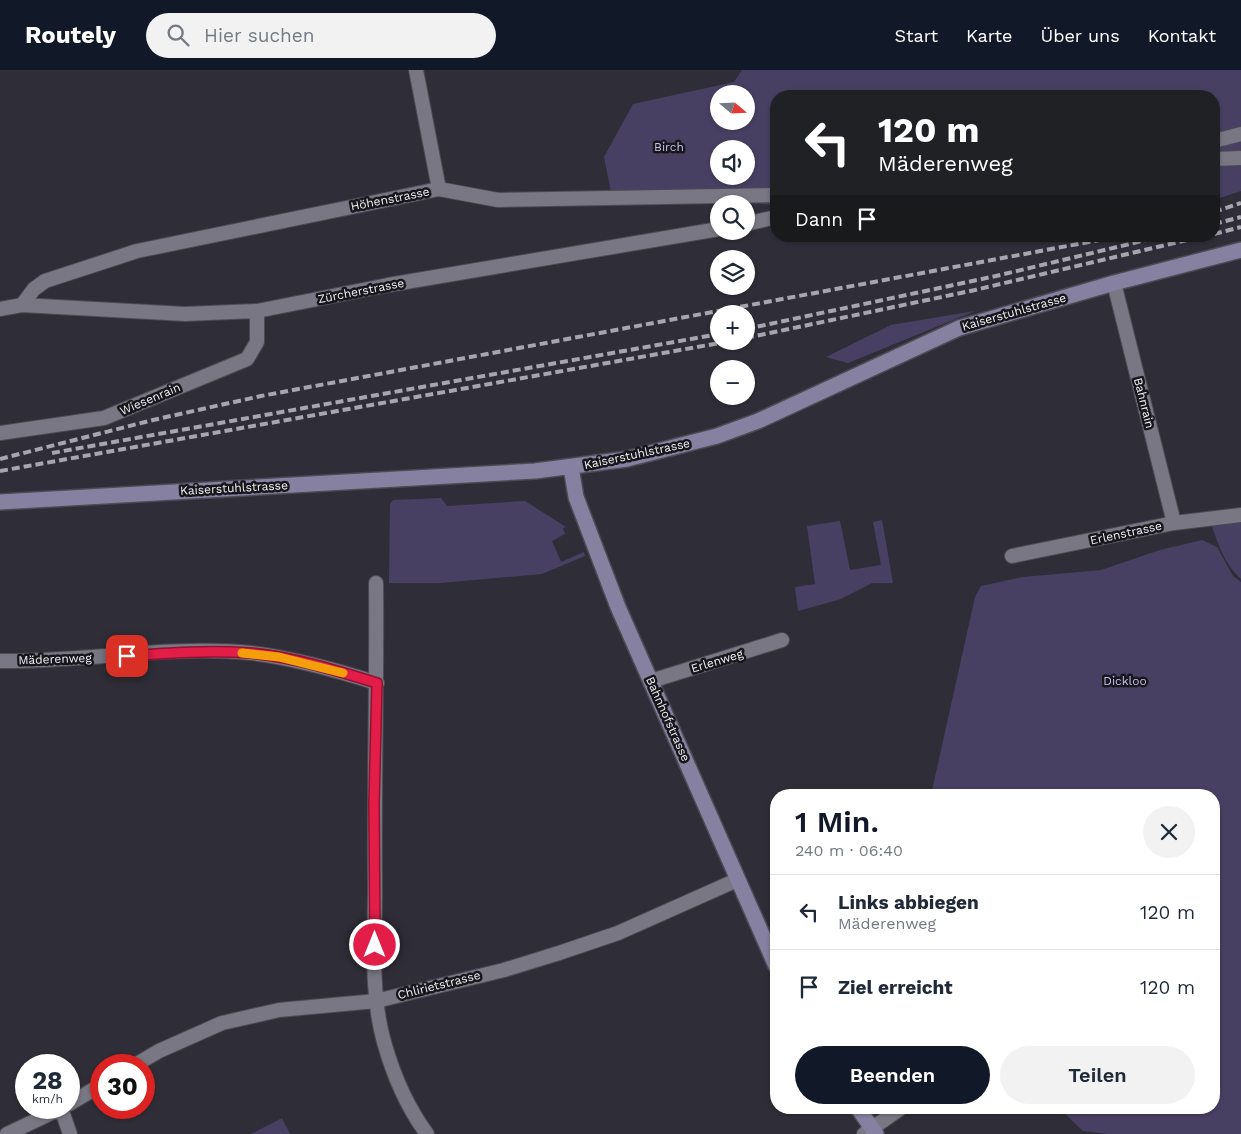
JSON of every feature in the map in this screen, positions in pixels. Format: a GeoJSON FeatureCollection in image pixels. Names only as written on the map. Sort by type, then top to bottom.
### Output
{"type":"FeatureCollection","features":[{"type":"Feature","properties":{"kind":"main road","name":"Kaiserstuhlstrasse"},"geometry":{"type":"LineString","coordinates":[[0,502],[571,468],[627,459],[731,431],[810,398],[924,342],[959,328],[1114,283],[1241,250]]}},
{"type":"Feature","properties":{"kind":"main road","name":"Bahnhofstrasse"},"geometry":{"type":"LineString","coordinates":[[571,468],[579,505],[618,607],[770,953]]}},
{"type":"Feature","properties":{"kind":"main road"},"geometry":{"type":"LineString","coordinates":[[861,1114],[870,1132]]}},
{"type":"Feature","properties":{"kind":"street"},"geometry":{"type":"LineString","coordinates":[[416,70],[439,189]]}},
{"type":"Feature","properties":{"kind":"street"},"geometry":{"type":"LineString","coordinates":[[1220,139],[1241,134]]}},
{"type":"Feature","properties":{"kind":"street"},"geometry":{"type":"LineString","coordinates":[[1220,159],[1241,158]]}},
{"type":"Feature","properties":{"kind":"street","name":"Höhenstrasse"},"geometry":{"type":"LineString","coordinates":[[22,305],[34,289],[45,281],[137,251],[439,189],[498,200],[770,195]]}},
{"type":"Feature","properties":{"kind":"street"},"geometry":{"type":"LineString","coordinates":[[755,222],[770,218]]}},
{"type":"Feature","properties":{"kind":"street","name":"Zürcherstrasse"},"geometry":{"type":"LineString","coordinates":[[0,309],[22,305],[185,314],[257,311],[388,285],[710,231]]}},
{"type":"Feature","properties":{"kind":"street","name":"Bahnrain"},"geometry":{"type":"LineString","coordinates":[[1114,283],[1174,523]]}},
{"type":"Feature","properties":{"kind":"street","name":"Wiesenrain"},"geometry":{"type":"LineString","coordinates":[[0,433],[104,418],[247,359],[257,342],[257,311]]}},
{"type":"Feature","properties":{"kind":"street","name":"Erlenstrasse"},"geometry":{"type":"LineString","coordinates":[[1012,556],[1174,523],[1241,515]]}},
{"type":"Feature","properties":{"kind":"street"},"geometry":{"type":"LineString","coordinates":[[376,583],[377,683],[374,804],[376,1001],[384,1041],[400,1086],[427,1134]]}},
{"type":"Feature","properties":{"kind":"street","name":"Erlenweg"},"geometry":{"type":"LineString","coordinates":[[651,681],[782,640]]}},
{"type":"Feature","properties":{"kind":"street","name":"Mäderenweg"},"geometry":{"type":"LineString","coordinates":[[0,661],[210,652],[250,653],[314,664],[377,683]]}},
{"type":"Feature","properties":{"kind":"street","name":"Chlirietstrasse"},"geometry":{"type":"LineString","coordinates":[[154,1054],[222,1023],[279,1010],[376,1001],[504,970],[618,932],[737,880]]}},
{"type":"Feature","properties":{"kind":"street"},"geometry":{"type":"LineString","coordinates":[[870,1132],[893,1114]]}},
{"type":"Feature","properties":{"kind":"street"},"geometry":{"type":"LineString","coordinates":[[7,1134],[38,1119]]}},
{"type":"Feature","properties":{"kind":"street"},"geometry":{"type":"LineString","coordinates":[[65,1119],[70,1134]]}},
{"type":"Feature","properties":{"kind":"green space","name":"Birch"},"geometry":{"type":"Polygon","coordinates":[[[742,70],[1241,70],[1241,191],[1220,198],[1220,90],[770,90],[770,205],[755,203],[755,195],[710,195],[710,200],[611,192],[604,157],[633,104],[710,87],[710,130],[755,130],[755,85],[720,85],[734,82],[742,70]]]}},
{"type":"Feature","properties":{"kind":"green space"},"geometry":{"type":"Polygon","coordinates":[[[975,311],[848,363],[826,357],[891,325],[975,311]]]}},
{"type":"Feature","properties":{"kind":"green space"},"geometry":{"type":"Polygon","coordinates":[[[441,498],[447,506],[525,501],[566,527],[563,528],[565,534],[552,541],[561,562],[584,552],[585,556],[542,574],[441,583],[389,583],[390,505],[393,500],[441,498]]]}},
{"type":"Feature","properties":{"kind":"green space"},"geometry":{"type":"Polygon","coordinates":[[[882,520],[893,583],[872,583],[841,599],[798,611],[795,587],[815,584],[807,526],[840,521],[850,570],[881,565],[873,522],[882,520]]]}},
{"type":"Feature","properties":{"kind":"green space"},"geometry":{"type":"Polygon","coordinates":[[[1241,522],[1241,579],[1227,562],[1212,526],[1241,522]]]}},
{"type":"Feature","properties":{"kind":"green space","name":"Dickloo"},"geometry":{"type":"Polygon","coordinates":[[[1202,540],[1217,547],[1233,576],[1241,582],[1241,1134],[1108,1134],[1083,1131],[1065,1114],[1220,1114],[1220,789],[932,789],[975,597],[981,586],[1023,577],[1101,570],[1160,550],[1202,540]]]}},
{"type":"Feature","properties":{"kind":"green space"},"geometry":{"type":"Polygon","coordinates":[[[282,1118],[290,1134],[251,1134],[282,1118]]]}},
{"type":"Feature","properties":{"kind":"railway"},"geometry":{"type":"LineString","coordinates":[[1220,210],[1241,203]]}},
{"type":"Feature","properties":{"kind":"railway"},"geometry":{"type":"LineString","coordinates":[[1220,222],[1241,217]]}},
{"type":"Feature","properties":{"kind":"railway"},"geometry":{"type":"LineString","coordinates":[[1220,232],[1241,227]]}},
{"type":"Feature","properties":{"kind":"railway"},"geometry":{"type":"LineString","coordinates":[[0,459],[153,420],[261,396],[1089,242]]}},
{"type":"Feature","properties":{"kind":"railway"},"geometry":{"type":"LineString","coordinates":[[755,327],[996,276],[1138,242]]}},
{"type":"Feature","properties":{"kind":"railway"},"geometry":{"type":"LineString","coordinates":[[755,336],[975,290],[1179,242]]}},
{"type":"Feature","properties":{"kind":"railway"},"geometry":{"type":"LineString","coordinates":[[52,453],[710,336]]}},
{"type":"Feature","properties":{"kind":"railway"},"geometry":{"type":"LineString","coordinates":[[0,471],[710,345]]}},
{"type":"Feature","properties":{"kind":"slow traffic"},"geometry":{"type":"LineString","coordinates":[[242,653],[279,657],[314,664],[343,673]]}},
{"type":"Feature","properties":{"kind":"route"},"geometry":{"type":"LineString","coordinates":[[127,656],[210,652],[250,653],[314,664],[377,683],[374,804],[375,945]]}}]}
